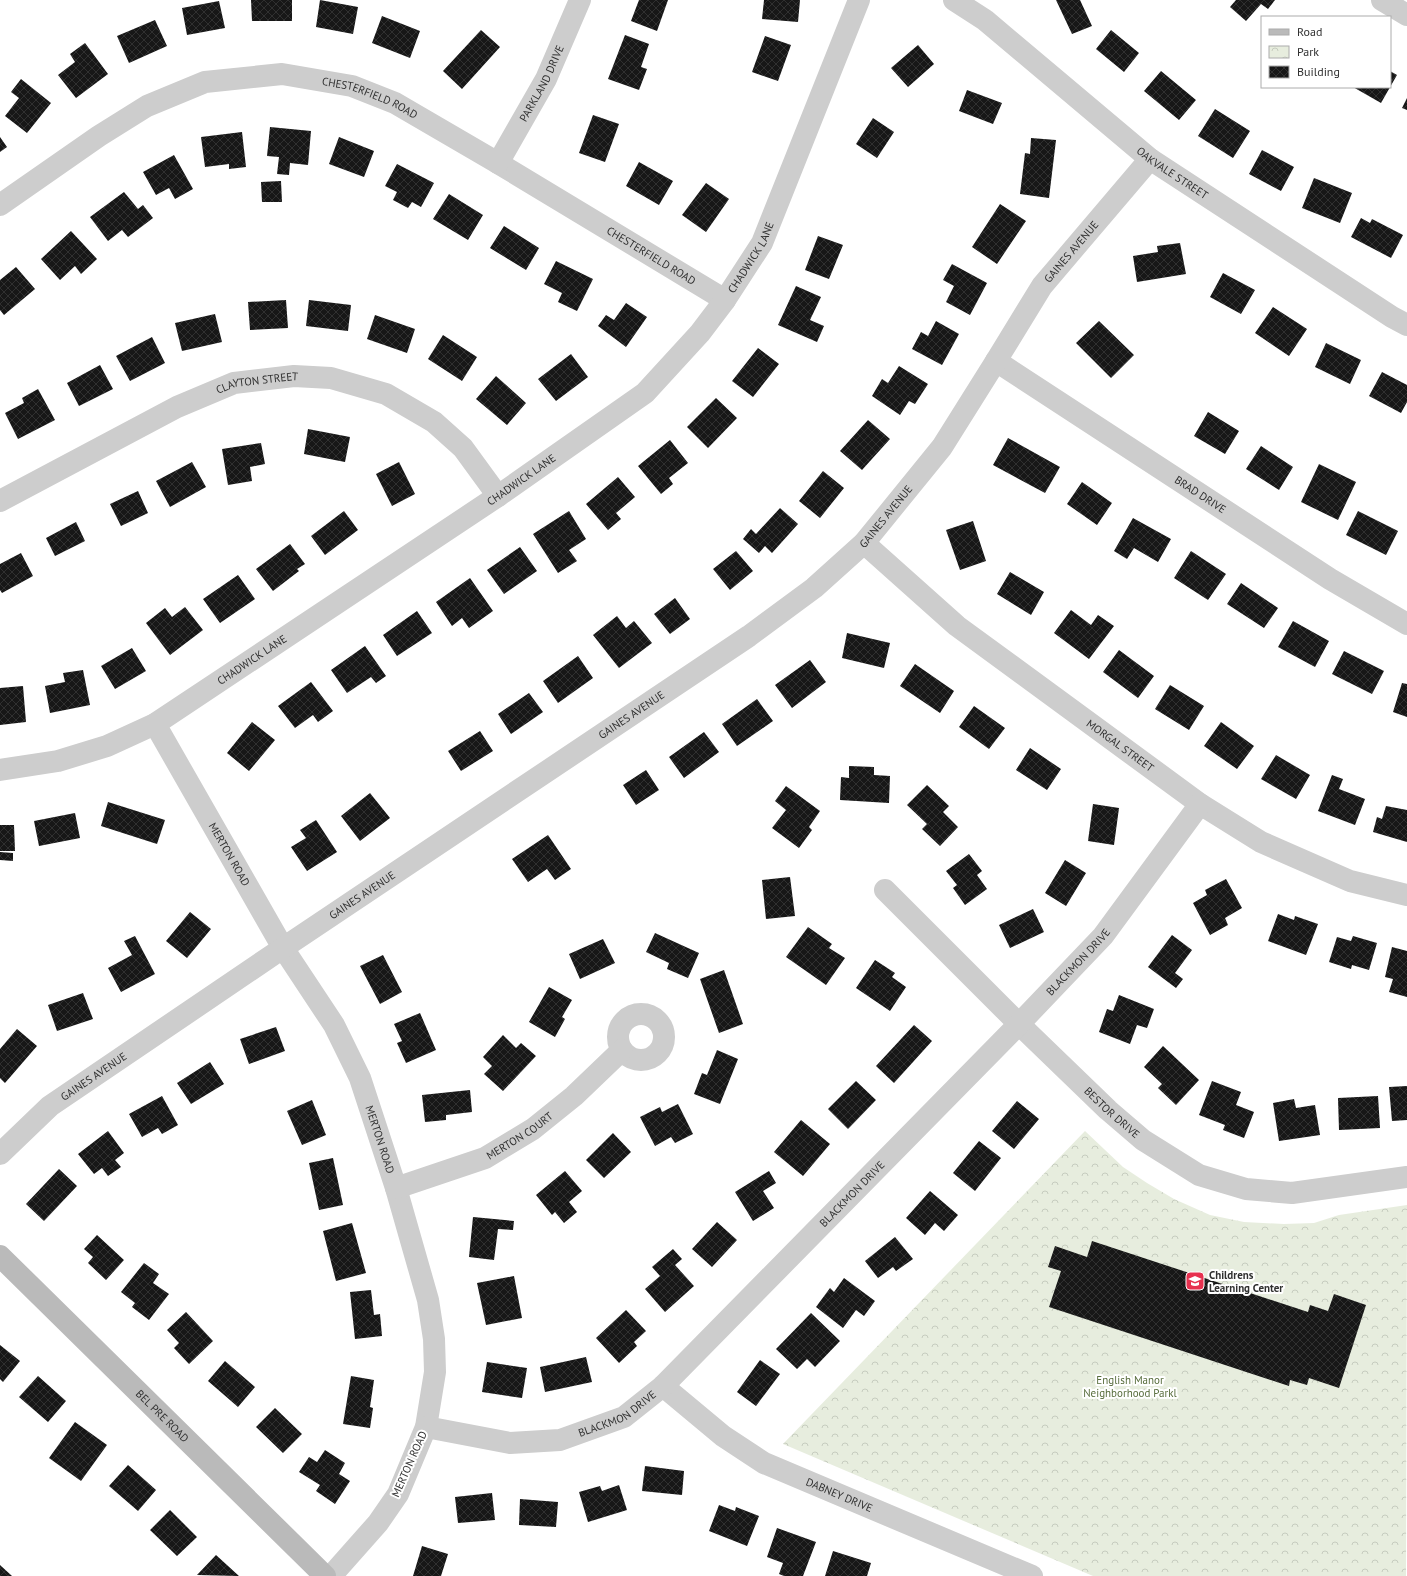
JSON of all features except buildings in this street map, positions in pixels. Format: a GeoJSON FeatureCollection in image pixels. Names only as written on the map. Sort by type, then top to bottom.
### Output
{"type":"FeatureCollection","features":[{"type":"Feature","properties":{"kind":"main road","name":"BEL PRE ROAD"},"geometry":{"type":"LineString","coordinates":[[0,1256],[325,1576]]}},
{"type":"Feature","properties":{"kind":"street","name":"PARKLAND DRIVE"},"geometry":{"type":"LineString","coordinates":[[498,163],[546,79],[580,0]]}},
{"type":"Feature","properties":{"kind":"street","name":"CHADWICK LANE"},"geometry":{"type":"LineString","coordinates":[[0,770],[58,761],[107,746],[155,724],[498,496],[645,393],[700,333],[725,300],[762,243],[859,0]]}},
{"type":"Feature","properties":{"kind":"street","name":"OAKVALE STREET"},"geometry":{"type":"LineString","coordinates":[[954,0],[985,20],[1150,159],[1392,317],[1407,325]]}},
{"type":"Feature","properties":{"kind":"street"},"geometry":{"type":"LineString","coordinates":[[1382,0],[1407,15]]}},
{"type":"Feature","properties":{"kind":"street","name":"CHESTERFIELD ROAD"},"geometry":{"type":"LineString","coordinates":[[0,205],[99,136],[147,106],[205,82],[282,74],[352,86],[395,103],[498,163],[725,300]]}},
{"type":"Feature","properties":{"kind":"street","name":"GAINES AVENUE"},"geometry":{"type":"LineString","coordinates":[[0,1154],[50,1106],[283,948],[750,636],[814,588],[864,543],[942,447],[1042,286],[1150,159]]}},
{"type":"Feature","properties":{"kind":"street","name":"BRAD DRIVE"},"geometry":{"type":"LineString","coordinates":[[996,362],[1330,579],[1407,624]]}},
{"type":"Feature","properties":{"kind":"street","name":"CLAYTON STREET"},"geometry":{"type":"LineString","coordinates":[[0,501],[176,407],[234,383],[294,376],[331,378],[386,394],[434,422],[463,448],[498,496]]}},
{"type":"Feature","properties":{"kind":"street","name":"MORGAL STREET"},"geometry":{"type":"LineString","coordinates":[[864,543],[957,626],[1200,804],[1261,842],[1350,881],[1407,895]]}},
{"type":"Feature","properties":{"kind":"street","name":"MERTON ROAD"},"geometry":{"type":"LineString","coordinates":[[155,724],[283,948],[334,1025],[360,1078],[396,1188],[428,1300],[434,1339],[435,1372],[426,1428],[398,1494],[378,1523],[331,1576]]}},
{"type":"Feature","properties":{"kind":"street","name":"BLACKMON DRIVE"},"geometry":{"type":"LineString","coordinates":[[426,1428],[510,1443],[560,1440],[624,1417],[663,1386],[1019,1024],[1103,936],[1200,804]]}},
{"type":"Feature","properties":{"kind":"street","name":"BESTOR DRIVE"},"geometry":{"type":"LineString","coordinates":[[885,890],[1019,1024],[1143,1140],[1199,1175],[1246,1189],[1292,1193],[1407,1177]]}},
{"type":"Feature","properties":{"kind":"street","name":"MERTON COURT"},"geometry":{"type":"LineString","coordinates":[[396,1188],[485,1158],[533,1129],[574,1096],[622,1050]]}},
{"type":"Feature","properties":{"kind":"street","name":"DABNEY DRIVE"},"geometry":{"type":"LineString","coordinates":[[663,1386],[723,1436],[764,1463],[1032,1576]]}},
{"type":"Feature","properties":{"kind":"green space","name":"English Manor Neighborhood Parkl"},"geometry":{"type":"Polygon","coordinates":[[[1085,1131],[1123,1167],[1174,1199],[1210,1215],[1244,1222],[1284,1224],[1314,1223],[1339,1215],[1407,1205],[1406,1576],[1093,1576],[783,1444],[1085,1131]]]}},
{"type":"Feature","properties":{"kind":"place","name":"Childrens Learning Center"},"geometry":{"type":"Point","coordinates":[1195,1281]}}]}
